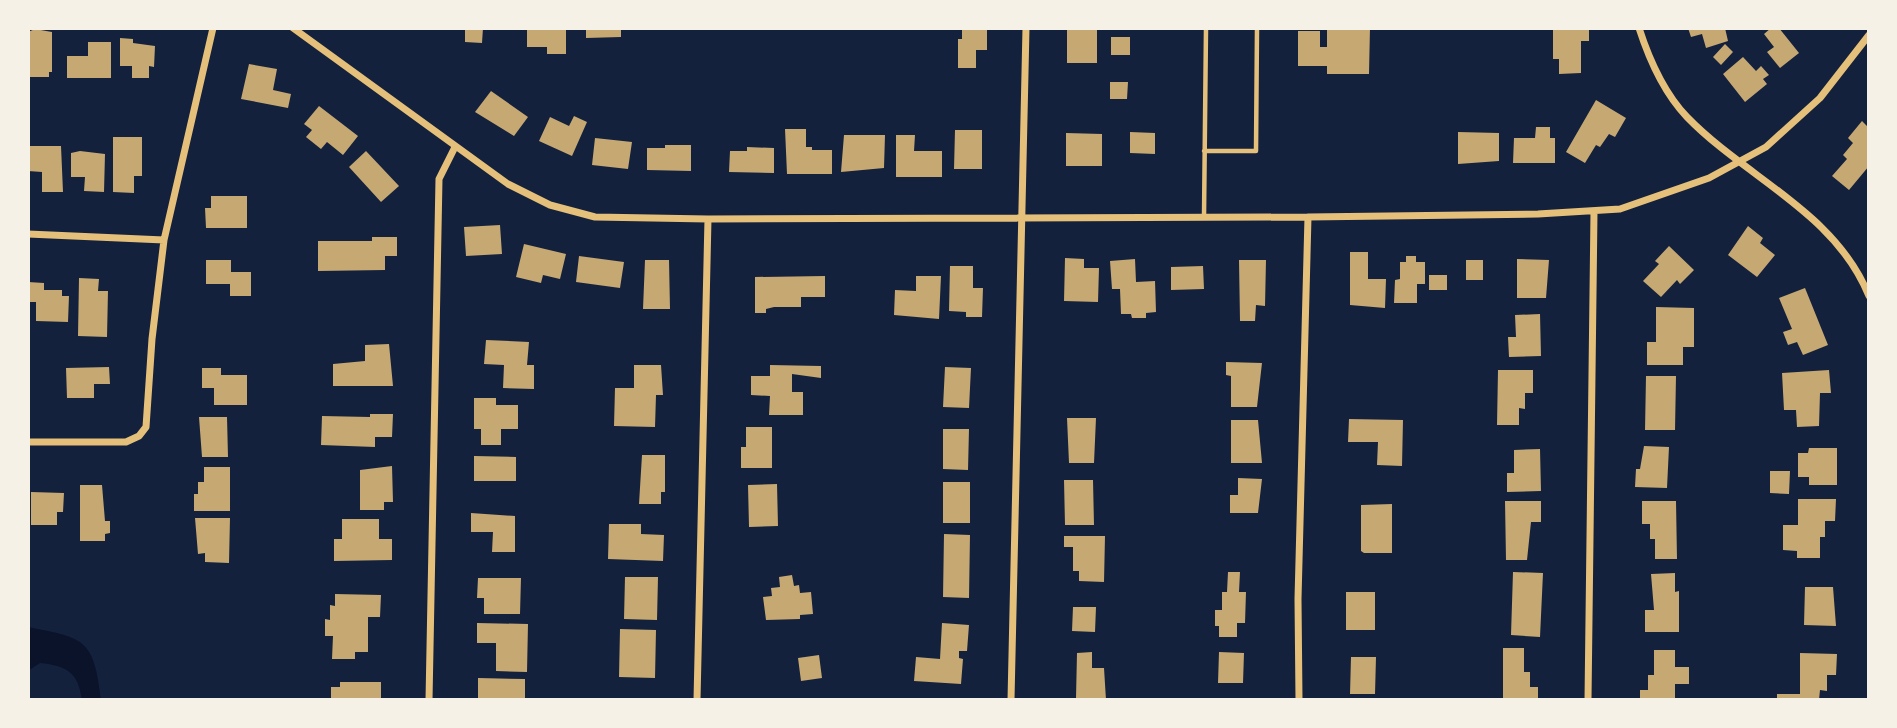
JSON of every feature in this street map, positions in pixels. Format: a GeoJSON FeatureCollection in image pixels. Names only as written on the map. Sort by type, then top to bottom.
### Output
{"type":"FeatureCollection","features":[{"type":"Feature","properties":{"kind":"street"},"geometry":{"type":"LineString","coordinates":[[28,442],[126,442],[139,436],[146,427],[152,339],[164,240],[213,28]]}},
{"type":"Feature","properties":{"kind":"street"},"geometry":{"type":"LineString","coordinates":[[293,28],[454,147],[508,184],[550,205],[595,217],[708,219],[1308,217],[1594,212],[1659,197],[1740,162],[1766,147],[1820,98],[1869,35]]}},
{"type":"Feature","properties":{"kind":"street"},"geometry":{"type":"LineString","coordinates":[[1012,700],[1026,28]]}},
{"type":"Feature","properties":{"kind":"street"},"geometry":{"type":"LineString","coordinates":[[1639,28],[1659,74],[1685,115],[1820,225],[1845,256],[1869,296]]}},
{"type":"Feature","properties":{"kind":"street"},"geometry":{"type":"LineString","coordinates":[[429,700],[439,179],[454,147]]}},
{"type":"Feature","properties":{"kind":"street"},"geometry":{"type":"LineString","coordinates":[[1588,700],[1594,212]]}},
{"type":"Feature","properties":{"kind":"street"},"geometry":{"type":"LineString","coordinates":[[1299,700],[1298,586],[1308,217]]}},
{"type":"Feature","properties":{"kind":"street"},"geometry":{"type":"LineString","coordinates":[[697,700],[708,219]]}},
{"type":"Feature","properties":{"kind":"street"},"geometry":{"type":"LineString","coordinates":[[28,234],[164,240]]}},
{"type":"Feature","properties":{"kind":"lane"},"geometry":{"type":"LineString","coordinates":[[1203,217],[1206,28]]}},
{"type":"Feature","properties":{"kind":"lane"},"geometry":{"type":"LineString","coordinates":[[1204,151],[1256,151],[1257,28]]}},
{"type":"Feature","properties":{"kind":"water"},"geometry":{"type":"Polygon","coordinates":[[[28,627],[62,634],[83,645],[95,664],[101,700],[82,700],[74,677],[57,666],[40,663],[28,671],[28,627]]]}},
{"type":"Feature","properties":{"kind":"building"},"geometry":{"type":"Polygon","coordinates":[[[465,28],[483,28],[482,43],[465,42],[465,28]]]}},
{"type":"Feature","properties":{"kind":"building"},"geometry":{"type":"Polygon","coordinates":[[[527,28],[566,28],[566,54],[547,54],[547,47],[527,47],[527,28]]]}},
{"type":"Feature","properties":{"kind":"building"},"geometry":{"type":"Polygon","coordinates":[[[586,28],[621,28],[621,37],[586,38],[586,28]]]}},
{"type":"Feature","properties":{"kind":"building"},"geometry":{"type":"Polygon","coordinates":[[[962,28],[987,28],[987,50],[976,50],[976,68],[958,68],[958,39],[962,39],[962,28]]]}},
{"type":"Feature","properties":{"kind":"building"},"geometry":{"type":"Polygon","coordinates":[[[1067,28],[1097,28],[1097,63],[1067,63],[1067,28]]]}},
{"type":"Feature","properties":{"kind":"building"},"geometry":{"type":"Polygon","coordinates":[[[1327,28],[1370,28],[1369,74],[1327,74],[1327,66],[1298,66],[1298,31],[1320,31],[1320,47],[1327,47],[1327,28]]]}},
{"type":"Feature","properties":{"kind":"building"},"geometry":{"type":"Polygon","coordinates":[[[1553,28],[1589,28],[1589,41],[1581,41],[1581,73],[1559,74],[1559,59],[1553,59],[1553,28]]]}},
{"type":"Feature","properties":{"kind":"building"},"geometry":{"type":"Polygon","coordinates":[[[1688,28],[1725,28],[1728,41],[1706,48],[1702,34],[1691,37],[1688,28]]]}},
{"type":"Feature","properties":{"kind":"building"},"geometry":{"type":"Polygon","coordinates":[[[1771,28],[1779,28],[1799,53],[1780,68],[1767,52],[1774,47],[1764,34],[1771,28]]]}},
{"type":"Feature","properties":{"kind":"building"},"geometry":{"type":"Polygon","coordinates":[[[35,29],[52,32],[52,72],[49,72],[49,77],[30,77],[28,72],[28,32],[35,29]]]}},
{"type":"Feature","properties":{"kind":"building"},"geometry":{"type":"Polygon","coordinates":[[[1111,37],[1130,37],[1130,55],[1111,55],[1111,37]]]}},
{"type":"Feature","properties":{"kind":"building"},"geometry":{"type":"Polygon","coordinates":[[[120,38],[155,46],[154,67],[149,66],[149,78],[132,78],[132,66],[120,66],[120,38]]]}},
{"type":"Feature","properties":{"kind":"building"},"geometry":{"type":"Polygon","coordinates":[[[88,42],[111,42],[111,78],[67,78],[67,56],[88,56],[88,42]]]}},
{"type":"Feature","properties":{"kind":"building"},"geometry":{"type":"Polygon","coordinates":[[[1725,44],[1733,52],[1721,65],[1713,57],[1725,44]]]}},
{"type":"Feature","properties":{"kind":"building"},"geometry":{"type":"Polygon","coordinates":[[[1743,57],[1756,71],[1761,66],[1769,75],[1763,79],[1767,84],[1745,102],[1723,74],[1743,57]]]}},
{"type":"Feature","properties":{"kind":"building"},"geometry":{"type":"Polygon","coordinates":[[[249,64],[277,69],[273,90],[291,94],[288,108],[241,99],[249,64]]]}},
{"type":"Feature","properties":{"kind":"building"},"geometry":{"type":"Polygon","coordinates":[[[1110,82],[1128,82],[1127,99],[1110,99],[1110,82]]]}},
{"type":"Feature","properties":{"kind":"building"},"geometry":{"type":"Polygon","coordinates":[[[491,91],[528,117],[514,136],[475,112],[491,91]]]}},
{"type":"Feature","properties":{"kind":"building"},"geometry":{"type":"Polygon","coordinates":[[[1596,100],[1626,118],[1615,137],[1609,134],[1600,147],[1596,145],[1585,163],[1566,152],[1596,100]]]}},
{"type":"Feature","properties":{"kind":"building"},"geometry":{"type":"Polygon","coordinates":[[[319,106],[358,136],[343,155],[327,142],[321,149],[306,137],[312,130],[304,124],[319,106]]]}},
{"type":"Feature","properties":{"kind":"building"},"geometry":{"type":"Polygon","coordinates":[[[574,116],[587,122],[572,156],[539,141],[550,117],[569,126],[574,116]]]}},
{"type":"Feature","properties":{"kind":"building"},"geometry":{"type":"Polygon","coordinates":[[[1862,121],[1869,128],[1869,166],[1849,190],[1832,176],[1847,159],[1843,155],[1853,143],[1848,138],[1862,121]]]}},
{"type":"Feature","properties":{"kind":"building"},"geometry":{"type":"Polygon","coordinates":[[[1536,127],[1550,127],[1550,138],[1555,138],[1555,163],[1513,163],[1514,138],[1535,138],[1536,127]]]}},
{"type":"Feature","properties":{"kind":"building"},"geometry":{"type":"Polygon","coordinates":[[[785,129],[806,129],[806,147],[812,147],[812,150],[832,150],[832,174],[787,174],[785,129]]]}},
{"type":"Feature","properties":{"kind":"building"},"geometry":{"type":"Polygon","coordinates":[[[955,130],[982,130],[982,169],[954,169],[955,130]]]}},
{"type":"Feature","properties":{"kind":"building"},"geometry":{"type":"Polygon","coordinates":[[[1130,132],[1155,133],[1155,154],[1130,153],[1130,132]]]}},
{"type":"Feature","properties":{"kind":"building"},"geometry":{"type":"Polygon","coordinates":[[[1458,132],[1499,133],[1499,161],[1458,164],[1458,132]]]}},
{"type":"Feature","properties":{"kind":"building"},"geometry":{"type":"Polygon","coordinates":[[[1066,133],[1102,134],[1102,166],[1066,166],[1066,133]]]}},
{"type":"Feature","properties":{"kind":"building"},"geometry":{"type":"Polygon","coordinates":[[[844,135],[885,135],[884,168],[841,172],[844,135]]]}},
{"type":"Feature","properties":{"kind":"building"},"geometry":{"type":"Polygon","coordinates":[[[896,135],[915,135],[914,151],[942,151],[942,177],[896,177],[896,135]]]}},
{"type":"Feature","properties":{"kind":"building"},"geometry":{"type":"Polygon","coordinates":[[[113,137],[142,137],[142,176],[134,176],[134,193],[113,192],[113,137]]]}},
{"type":"Feature","properties":{"kind":"building"},"geometry":{"type":"Polygon","coordinates":[[[595,138],[632,142],[628,169],[592,165],[595,138]]]}},
{"type":"Feature","properties":{"kind":"building"},"geometry":{"type":"Polygon","coordinates":[[[665,145],[691,145],[691,171],[647,170],[647,148],[665,148],[665,145]]]}},
{"type":"Feature","properties":{"kind":"building"},"geometry":{"type":"Polygon","coordinates":[[[28,146],[61,146],[63,192],[42,192],[42,172],[28,171],[28,146]]]}},
{"type":"Feature","properties":{"kind":"building"},"geometry":{"type":"Polygon","coordinates":[[[747,147],[774,148],[774,173],[729,172],[730,151],[747,151],[747,147]]]}},
{"type":"Feature","properties":{"kind":"building"},"geometry":{"type":"Polygon","coordinates":[[[80,151],[105,154],[104,192],[84,191],[85,177],[71,177],[71,153],[80,151]]]}},
{"type":"Feature","properties":{"kind":"building"},"geometry":{"type":"Polygon","coordinates":[[[366,151],[399,186],[381,202],[349,167],[366,151]]]}},
{"type":"Feature","properties":{"kind":"building"},"geometry":{"type":"Polygon","coordinates":[[[211,196],[247,196],[247,228],[206,228],[205,208],[211,208],[211,196]]]}},
{"type":"Feature","properties":{"kind":"building"},"geometry":{"type":"Polygon","coordinates":[[[500,225],[502,254],[466,256],[464,227],[500,225]]]}},
{"type":"Feature","properties":{"kind":"building"},"geometry":{"type":"Polygon","coordinates":[[[1748,226],[1763,238],[1760,243],[1775,255],[1757,277],[1728,255],[1748,226]]]}},
{"type":"Feature","properties":{"kind":"building"},"geometry":{"type":"Polygon","coordinates":[[[372,237],[397,237],[397,256],[385,256],[385,270],[318,271],[318,241],[372,241],[372,237]]]}},
{"type":"Feature","properties":{"kind":"building"},"geometry":{"type":"Polygon","coordinates":[[[524,244],[566,254],[560,279],[543,275],[541,283],[516,277],[524,244]]]}},
{"type":"Feature","properties":{"kind":"building"},"geometry":{"type":"Polygon","coordinates":[[[1669,246],[1694,270],[1680,284],[1677,280],[1661,297],[1643,281],[1659,264],[1655,261],[1669,246]]]}},
{"type":"Feature","properties":{"kind":"building"},"geometry":{"type":"Polygon","coordinates":[[[1350,252],[1368,252],[1368,279],[1386,279],[1385,308],[1350,305],[1350,252]]]}},
{"type":"Feature","properties":{"kind":"building"},"geometry":{"type":"Polygon","coordinates":[[[579,256],[624,262],[620,288],[576,282],[579,256]]]}},
{"type":"Feature","properties":{"kind":"building"},"geometry":{"type":"Polygon","coordinates":[[[1406,256],[1416,256],[1416,262],[1425,262],[1425,284],[1417,284],[1417,303],[1394,303],[1395,280],[1400,279],[1400,262],[1406,262],[1406,256]]]}},
{"type":"Feature","properties":{"kind":"building"},"geometry":{"type":"Polygon","coordinates":[[[1065,258],[1084,259],[1084,268],[1099,268],[1098,302],[1064,301],[1065,258]]]}},
{"type":"Feature","properties":{"kind":"building"},"geometry":{"type":"Polygon","coordinates":[[[1135,259],[1136,282],[1155,281],[1156,312],[1146,313],[1146,318],[1132,318],[1131,314],[1121,314],[1120,289],[1112,289],[1110,261],[1135,259]]]}},
{"type":"Feature","properties":{"kind":"building"},"geometry":{"type":"Polygon","coordinates":[[[1517,259],[1549,260],[1546,298],[1517,298],[1517,259]]]}},
{"type":"Feature","properties":{"kind":"building"},"geometry":{"type":"Polygon","coordinates":[[[206,260],[231,260],[231,272],[251,272],[251,296],[230,296],[230,284],[206,284],[206,260]]]}},
{"type":"Feature","properties":{"kind":"building"},"geometry":{"type":"Polygon","coordinates":[[[645,260],[669,260],[670,309],[643,309],[645,260]]]}},
{"type":"Feature","properties":{"kind":"building"},"geometry":{"type":"Polygon","coordinates":[[[1239,260],[1266,260],[1265,306],[1256,305],[1255,321],[1240,321],[1239,260]]]}},
{"type":"Feature","properties":{"kind":"building"},"geometry":{"type":"Polygon","coordinates":[[[1466,260],[1483,260],[1483,280],[1466,280],[1466,260]]]}},
{"type":"Feature","properties":{"kind":"building"},"geometry":{"type":"Polygon","coordinates":[[[950,266],[973,266],[973,288],[983,288],[982,317],[966,317],[966,312],[949,311],[950,266]]]}},
{"type":"Feature","properties":{"kind":"building"},"geometry":{"type":"Polygon","coordinates":[[[1203,266],[1204,289],[1171,290],[1171,267],[1203,266]]]}},
{"type":"Feature","properties":{"kind":"building"},"geometry":{"type":"Polygon","coordinates":[[[1429,275],[1447,275],[1447,290],[1429,290],[1429,275]]]}},
{"type":"Feature","properties":{"kind":"building"},"geometry":{"type":"Polygon","coordinates":[[[825,276],[825,297],[801,297],[801,307],[774,307],[766,309],[766,313],[755,313],[755,277],[825,276]]]}},
{"type":"Feature","properties":{"kind":"building"},"geometry":{"type":"Polygon","coordinates":[[[916,276],[941,276],[939,319],[894,315],[895,290],[916,291],[916,276]]]}},
{"type":"Feature","properties":{"kind":"building"},"geometry":{"type":"Polygon","coordinates":[[[79,278],[99,279],[98,291],[108,291],[107,337],[78,336],[79,278]]]}},
{"type":"Feature","properties":{"kind":"building"},"geometry":{"type":"Polygon","coordinates":[[[28,282],[44,283],[44,290],[62,290],[62,296],[69,296],[68,322],[36,321],[36,302],[28,302],[28,282]]]}},
{"type":"Feature","properties":{"kind":"building"},"geometry":{"type":"Polygon","coordinates":[[[1805,288],[1828,345],[1803,355],[1797,342],[1788,345],[1783,332],[1792,329],[1779,298],[1805,288]]]}},
{"type":"Feature","properties":{"kind":"building"},"geometry":{"type":"Polygon","coordinates":[[[1656,307],[1694,308],[1694,347],[1683,347],[1683,365],[1647,365],[1647,342],[1656,342],[1656,307]]]}},
{"type":"Feature","properties":{"kind":"building"},"geometry":{"type":"Polygon","coordinates":[[[1540,314],[1541,356],[1509,357],[1508,337],[1516,337],[1515,315],[1540,314]]]}},
{"type":"Feature","properties":{"kind":"building"},"geometry":{"type":"Polygon","coordinates":[[[486,340],[529,342],[527,365],[534,365],[534,389],[503,388],[504,365],[484,364],[486,340]]]}},
{"type":"Feature","properties":{"kind":"building"},"geometry":{"type":"Polygon","coordinates":[[[389,344],[393,386],[333,386],[333,364],[365,361],[365,345],[389,344]]]}},
{"type":"Feature","properties":{"kind":"building"},"geometry":{"type":"Polygon","coordinates":[[[1226,362],[1262,363],[1257,407],[1231,407],[1231,376],[1226,375],[1226,362]]]}},
{"type":"Feature","properties":{"kind":"building"},"geometry":{"type":"Polygon","coordinates":[[[634,365],[661,365],[663,395],[656,395],[655,427],[614,426],[615,388],[634,388],[634,365]]]}},
{"type":"Feature","properties":{"kind":"building"},"geometry":{"type":"Polygon","coordinates":[[[770,365],[821,366],[821,378],[792,374],[792,392],[803,392],[803,415],[769,415],[770,396],[751,395],[751,376],[770,376],[770,365]]]}},
{"type":"Feature","properties":{"kind":"building"},"geometry":{"type":"Polygon","coordinates":[[[109,367],[110,384],[94,384],[94,398],[67,398],[66,368],[109,367]]]}},
{"type":"Feature","properties":{"kind":"building"},"geometry":{"type":"Polygon","coordinates":[[[945,367],[971,368],[969,408],[943,407],[945,367]]]}},
{"type":"Feature","properties":{"kind":"building"},"geometry":{"type":"Polygon","coordinates":[[[202,368],[221,368],[221,375],[247,375],[247,405],[214,405],[214,388],[202,388],[202,368]]]}},
{"type":"Feature","properties":{"kind":"building"},"geometry":{"type":"Polygon","coordinates":[[[1498,370],[1533,370],[1533,393],[1525,393],[1525,409],[1519,408],[1519,425],[1497,425],[1498,370]]]}},
{"type":"Feature","properties":{"kind":"building"},"geometry":{"type":"Polygon","coordinates":[[[1829,370],[1831,393],[1820,393],[1819,426],[1797,427],[1796,410],[1784,410],[1782,373],[1829,370]]]}},
{"type":"Feature","properties":{"kind":"building"},"geometry":{"type":"Polygon","coordinates":[[[1646,376],[1676,376],[1675,430],[1645,430],[1646,376]]]}},
{"type":"Feature","properties":{"kind":"building"},"geometry":{"type":"Polygon","coordinates":[[[474,398],[496,398],[496,405],[518,405],[518,429],[501,429],[501,445],[481,445],[481,429],[474,429],[474,398]]]}},
{"type":"Feature","properties":{"kind":"building"},"geometry":{"type":"Polygon","coordinates":[[[370,414],[393,414],[392,437],[375,437],[375,447],[321,445],[322,416],[370,417],[370,414]]]}},
{"type":"Feature","properties":{"kind":"building"},"geometry":{"type":"Polygon","coordinates":[[[199,417],[227,417],[228,457],[202,457],[199,417]]]}},
{"type":"Feature","properties":{"kind":"building"},"geometry":{"type":"Polygon","coordinates":[[[1067,418],[1096,418],[1094,463],[1069,463],[1067,418]]]}},
{"type":"Feature","properties":{"kind":"building"},"geometry":{"type":"Polygon","coordinates":[[[1349,419],[1403,420],[1402,466],[1377,465],[1378,442],[1348,442],[1349,419]]]}},
{"type":"Feature","properties":{"kind":"building"},"geometry":{"type":"Polygon","coordinates":[[[1231,420],[1258,420],[1262,463],[1231,463],[1231,420]]]}},
{"type":"Feature","properties":{"kind":"building"},"geometry":{"type":"Polygon","coordinates":[[[746,427],[772,427],[772,468],[741,468],[741,447],[746,447],[746,427]]]}},
{"type":"Feature","properties":{"kind":"building"},"geometry":{"type":"Polygon","coordinates":[[[943,429],[969,429],[968,470],[943,469],[943,429]]]}},
{"type":"Feature","properties":{"kind":"building"},"geometry":{"type":"Polygon","coordinates":[[[1644,446],[1669,447],[1667,488],[1635,487],[1636,469],[1640,469],[1644,446]]]}},
{"type":"Feature","properties":{"kind":"building"},"geometry":{"type":"Polygon","coordinates":[[[1809,448],[1837,448],[1837,485],[1809,485],[1809,477],[1798,477],[1798,453],[1808,453],[1809,448]]]}},
{"type":"Feature","properties":{"kind":"building"},"geometry":{"type":"Polygon","coordinates":[[[1540,449],[1541,491],[1507,492],[1507,473],[1514,473],[1514,450],[1540,449]]]}},
{"type":"Feature","properties":{"kind":"building"},"geometry":{"type":"Polygon","coordinates":[[[642,455],[665,455],[665,492],[661,492],[661,504],[639,504],[642,455]]]}},
{"type":"Feature","properties":{"kind":"building"},"geometry":{"type":"Polygon","coordinates":[[[474,456],[516,457],[516,481],[474,481],[474,456]]]}},
{"type":"Feature","properties":{"kind":"building"},"geometry":{"type":"Polygon","coordinates":[[[392,466],[393,502],[384,502],[384,510],[360,510],[360,470],[392,466]]]}},
{"type":"Feature","properties":{"kind":"building"},"geometry":{"type":"Polygon","coordinates":[[[204,467],[230,467],[230,511],[194,511],[194,494],[198,494],[198,482],[204,482],[204,467]]]}},
{"type":"Feature","properties":{"kind":"building"},"geometry":{"type":"Polygon","coordinates":[[[1770,471],[1790,471],[1789,494],[1770,493],[1770,471]]]}},
{"type":"Feature","properties":{"kind":"building"},"geometry":{"type":"Polygon","coordinates":[[[1238,478],[1262,479],[1258,513],[1230,513],[1230,495],[1238,495],[1238,478]]]}},
{"type":"Feature","properties":{"kind":"building"},"geometry":{"type":"Polygon","coordinates":[[[1064,480],[1093,480],[1094,525],[1065,525],[1064,480]]]}},
{"type":"Feature","properties":{"kind":"building"},"geometry":{"type":"Polygon","coordinates":[[[943,482],[970,482],[970,523],[943,523],[943,482]]]}},
{"type":"Feature","properties":{"kind":"building"},"geometry":{"type":"Polygon","coordinates":[[[777,484],[778,526],[749,527],[748,485],[777,484]]]}},
{"type":"Feature","properties":{"kind":"building"},"geometry":{"type":"Polygon","coordinates":[[[80,485],[102,485],[105,521],[110,521],[110,533],[105,534],[105,541],[80,541],[80,485]]]}},
{"type":"Feature","properties":{"kind":"building"},"geometry":{"type":"Polygon","coordinates":[[[31,492],[64,493],[63,512],[57,512],[57,525],[31,525],[31,492]]]}},
{"type":"Feature","properties":{"kind":"building"},"geometry":{"type":"Polygon","coordinates":[[[1798,499],[1836,499],[1835,521],[1825,521],[1825,537],[1820,537],[1820,558],[1797,558],[1797,551],[1783,550],[1783,525],[1798,525],[1798,499]]]}},
{"type":"Feature","properties":{"kind":"building"},"geometry":{"type":"Polygon","coordinates":[[[1505,501],[1541,501],[1541,522],[1531,522],[1527,560],[1506,560],[1505,501]]]}},
{"type":"Feature","properties":{"kind":"building"},"geometry":{"type":"Polygon","coordinates":[[[1642,501],[1676,501],[1677,559],[1655,559],[1655,539],[1650,539],[1650,524],[1642,524],[1642,501]]]}},
{"type":"Feature","properties":{"kind":"building"},"geometry":{"type":"Polygon","coordinates":[[[1392,504],[1392,553],[1364,553],[1361,551],[1361,505],[1392,504]]]}},
{"type":"Feature","properties":{"kind":"building"},"geometry":{"type":"Polygon","coordinates":[[[471,513],[515,516],[515,552],[492,552],[493,532],[471,532],[471,513]]]}},
{"type":"Feature","properties":{"kind":"building"},"geometry":{"type":"Polygon","coordinates":[[[195,518],[230,518],[229,563],[205,562],[205,553],[198,554],[195,518]]]}},
{"type":"Feature","properties":{"kind":"building"},"geometry":{"type":"Polygon","coordinates":[[[342,519],[379,519],[379,539],[392,539],[392,560],[334,561],[334,539],[342,539],[342,519]]]}},
{"type":"Feature","properties":{"kind":"building"},"geometry":{"type":"Polygon","coordinates":[[[609,524],[641,524],[641,534],[664,535],[663,561],[608,559],[609,524]]]}},
{"type":"Feature","properties":{"kind":"building"},"geometry":{"type":"Polygon","coordinates":[[[944,534],[970,535],[969,598],[943,597],[944,534]]]}},
{"type":"Feature","properties":{"kind":"building"},"geometry":{"type":"Polygon","coordinates":[[[1064,536],[1105,536],[1104,582],[1079,581],[1079,571],[1073,571],[1073,547],[1064,547],[1064,536]]]}},
{"type":"Feature","properties":{"kind":"building"},"geometry":{"type":"Polygon","coordinates":[[[1228,572],[1240,572],[1239,592],[1246,592],[1245,623],[1237,623],[1237,637],[1219,637],[1219,626],[1215,626],[1215,610],[1222,610],[1222,592],[1227,592],[1228,572]]]}},
{"type":"Feature","properties":{"kind":"building"},"geometry":{"type":"Polygon","coordinates":[[[1513,572],[1543,573],[1540,637],[1511,635],[1513,572]]]}},
{"type":"Feature","properties":{"kind":"building"},"geometry":{"type":"Polygon","coordinates":[[[1675,573],[1675,592],[1679,591],[1679,632],[1645,632],[1645,610],[1654,610],[1651,574],[1675,573]]]}},
{"type":"Feature","properties":{"kind":"building"},"geometry":{"type":"Polygon","coordinates":[[[792,575],[794,586],[799,585],[800,593],[811,592],[813,614],[800,615],[800,619],[766,620],[763,597],[772,596],[771,588],[780,587],[779,577],[792,575]]]}},
{"type":"Feature","properties":{"kind":"building"},"geometry":{"type":"Polygon","coordinates":[[[625,577],[658,577],[657,620],[624,619],[625,577]]]}},
{"type":"Feature","properties":{"kind":"building"},"geometry":{"type":"Polygon","coordinates":[[[478,578],[521,578],[520,614],[484,614],[484,598],[477,598],[478,578]]]}},
{"type":"Feature","properties":{"kind":"building"},"geometry":{"type":"Polygon","coordinates":[[[1805,587],[1833,587],[1836,626],[1804,625],[1805,587]]]}},
{"type":"Feature","properties":{"kind":"building"},"geometry":{"type":"Polygon","coordinates":[[[1346,592],[1375,592],[1375,630],[1346,630],[1346,592]]]}},
{"type":"Feature","properties":{"kind":"building"},"geometry":{"type":"Polygon","coordinates":[[[335,594],[381,595],[380,617],[368,617],[368,652],[355,652],[355,659],[332,659],[333,636],[325,636],[325,619],[330,620],[330,605],[335,606],[335,594]]]}},
{"type":"Feature","properties":{"kind":"building"},"geometry":{"type":"Polygon","coordinates":[[[1073,607],[1096,607],[1095,632],[1072,631],[1073,607]]]}},
{"type":"Feature","properties":{"kind":"building"},"geometry":{"type":"Polygon","coordinates":[[[477,623],[528,624],[527,672],[496,671],[496,643],[477,643],[477,623]]]}},
{"type":"Feature","properties":{"kind":"building"},"geometry":{"type":"Polygon","coordinates":[[[942,623],[969,625],[967,651],[959,651],[959,658],[963,659],[961,684],[914,681],[916,657],[940,659],[942,623]]]}},
{"type":"Feature","properties":{"kind":"building"},"geometry":{"type":"Polygon","coordinates":[[[620,629],[656,630],[655,678],[619,677],[620,629]]]}},
{"type":"Feature","properties":{"kind":"building"},"geometry":{"type":"Polygon","coordinates":[[[1503,648],[1524,648],[1524,672],[1530,672],[1530,687],[1538,687],[1538,700],[1503,700],[1503,648]]]}},
{"type":"Feature","properties":{"kind":"building"},"geometry":{"type":"Polygon","coordinates":[[[1654,650],[1675,650],[1675,667],[1689,667],[1689,684],[1675,684],[1675,700],[1640,700],[1640,690],[1648,690],[1648,675],[1654,675],[1654,650]]]}},
{"type":"Feature","properties":{"kind":"building"},"geometry":{"type":"Polygon","coordinates":[[[1092,652],[1092,668],[1104,668],[1106,700],[1076,698],[1077,653],[1092,652]]]}},
{"type":"Feature","properties":{"kind":"building"},"geometry":{"type":"Polygon","coordinates":[[[1219,652],[1244,653],[1243,683],[1218,683],[1219,652]]]}},
{"type":"Feature","properties":{"kind":"building"},"geometry":{"type":"Polygon","coordinates":[[[1800,653],[1837,654],[1836,675],[1827,675],[1827,691],[1820,690],[1819,700],[1777,700],[1777,694],[1800,694],[1800,653]]]}},
{"type":"Feature","properties":{"kind":"building"},"geometry":{"type":"Polygon","coordinates":[[[819,655],[822,678],[801,681],[798,658],[819,655]]]}},
{"type":"Feature","properties":{"kind":"building"},"geometry":{"type":"Polygon","coordinates":[[[1351,657],[1376,657],[1375,694],[1350,694],[1351,657]]]}},
{"type":"Feature","properties":{"kind":"building"},"geometry":{"type":"Polygon","coordinates":[[[478,678],[525,679],[525,700],[478,698],[478,678]]]}},
{"type":"Feature","properties":{"kind":"building"},"geometry":{"type":"Polygon","coordinates":[[[340,682],[381,682],[381,700],[331,700],[331,687],[340,687],[340,682]]]}}]}
